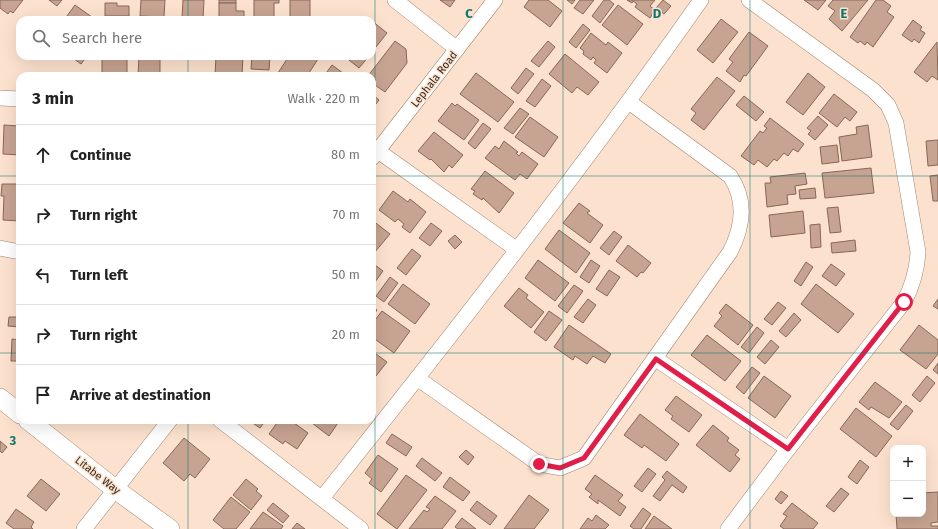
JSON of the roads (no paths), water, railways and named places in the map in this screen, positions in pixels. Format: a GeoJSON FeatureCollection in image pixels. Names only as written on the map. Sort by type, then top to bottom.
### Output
{"type":"FeatureCollection","features":[{"type":"Feature","properties":{"kind":"street"},"geometry":{"type":"LineString","coordinates":[[395,0],[457,50]]}},
{"type":"Feature","properties":{"kind":"street","name":"Lephala Road"},"geometry":{"type":"LineString","coordinates":[[376,153],[495,0]]}},
{"type":"Feature","properties":{"kind":"street"},"geometry":{"type":"LineString","coordinates":[[322,498],[417,378],[629,102],[701,0]]}},
{"type":"Feature","properties":{"kind":"street"},"geometry":{"type":"LineString","coordinates":[[728,529],[788,449],[904,302],[912,286],[917,270],[918,252],[896,122],[888,105],[873,90],[749,0]]}},
{"type":"Feature","properties":{"kind":"street"},"geometry":{"type":"LineString","coordinates":[[0,98],[16,99]]}},
{"type":"Feature","properties":{"kind":"street"},"geometry":{"type":"LineString","coordinates":[[417,378],[539,464],[560,468],[584,458],[656,359],[730,252],[737,240],[742,220],[741,201],[737,187],[730,176],[629,102]]}},
{"type":"Feature","properties":{"kind":"street"},"geometry":{"type":"LineString","coordinates":[[376,155],[516,250]]}},
{"type":"Feature","properties":{"kind":"street"},"geometry":{"type":"LineString","coordinates":[[0,248],[16,251]]}},
{"type":"Feature","properties":{"kind":"street"},"geometry":{"type":"LineString","coordinates":[[656,359],[788,449]]}},
{"type":"Feature","properties":{"kind":"street"},"geometry":{"type":"LineString","coordinates":[[0,398],[16,411]]}},
{"type":"Feature","properties":{"kind":"street","name":"Litabe Way"},"geometry":{"type":"LineString","coordinates":[[33,424],[115,489],[170,529]]}},
{"type":"Feature","properties":{"kind":"street"},"geometry":{"type":"LineString","coordinates":[[84,529],[167,424]]}},
{"type":"Feature","properties":{"kind":"street"},"geometry":{"type":"LineString","coordinates":[[225,424],[361,529]]}}]}
